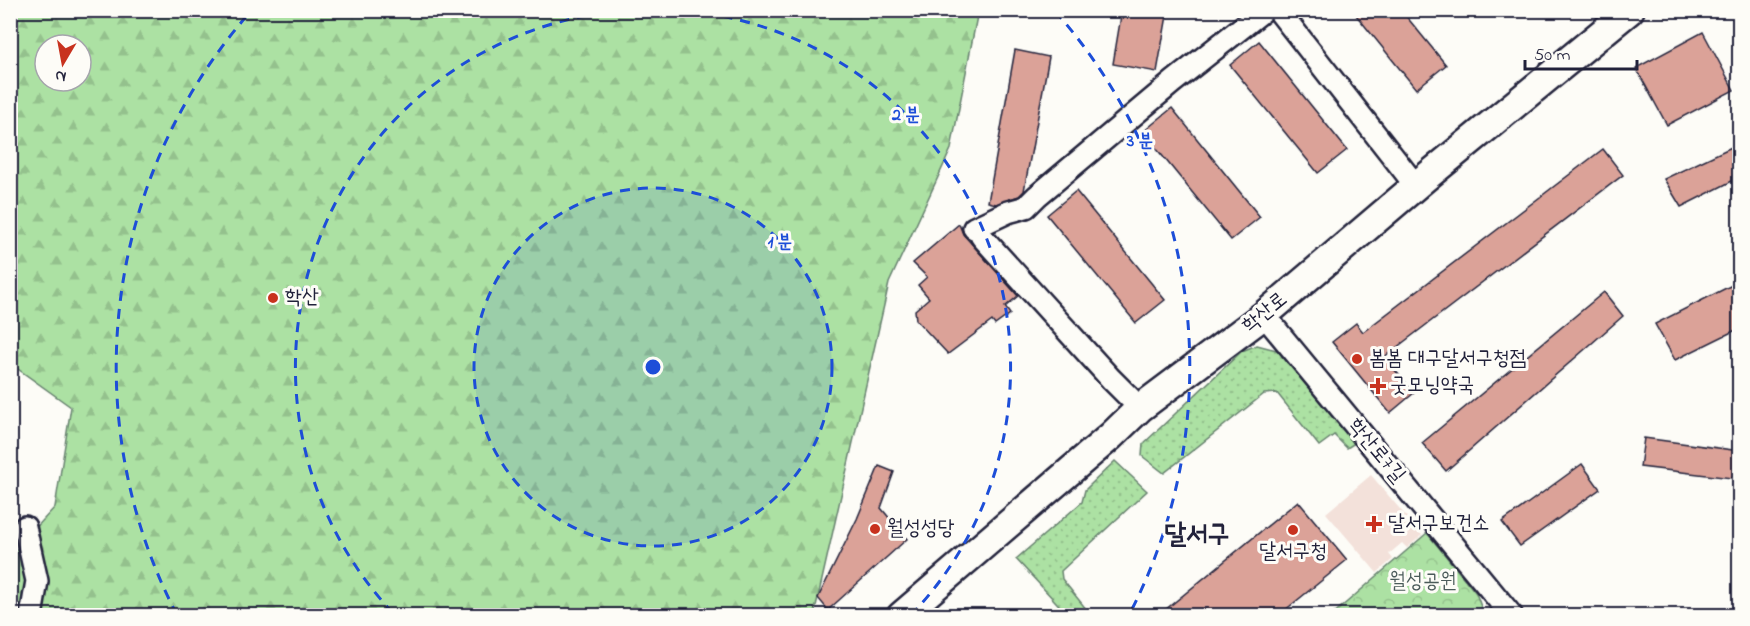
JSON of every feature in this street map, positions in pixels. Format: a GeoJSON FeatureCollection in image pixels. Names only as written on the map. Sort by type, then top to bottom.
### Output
{"type":"FeatureCollection","features":[{"type":"Feature","properties":{"kind":"main road","name":"학산로"},"geometry":{"type":"LineString","coordinates":[[901,615],[1111,436],[1140,408],[1264,315],[1630,10]]}},
{"type":"Feature","properties":{"kind":"street"},"geometry":{"type":"LineString","coordinates":[[1140,408],[978,232],[1008,212],[1026,207],[1173,82],[1264,10]]}},
{"type":"Feature","properties":{"kind":"street"},"geometry":{"type":"LineString","coordinates":[[1278,10],[1416,186]]}},
{"type":"Feature","properties":{"kind":"street","name":"학산로7길"},"geometry":{"type":"LineString","coordinates":[[1264,315],[1512,615]]}},
{"type":"Feature","properties":{"kind":"street"},"geometry":{"type":"LineString","coordinates":[[25,527],[37,581],[31,615]]}},
{"type":"Feature","properties":{"kind":"shaded area","name":"달서구보건소"},"geometry":{"type":"Polygon","coordinates":[[[1371,475],[1422,535],[1407,548],[1402,543],[1389,554],[1393,559],[1377,573],[1326,513],[1371,475]]]}},
{"type":"Feature","properties":{"kind":"green space"},"geometry":{"type":"Polygon","coordinates":[[[11,11],[978,11],[951,149],[889,283],[814,615],[11,615],[10,556],[55,507],[71,407],[11,364],[11,11]]]}},
{"type":"Feature","properties":{"kind":"green space"},"geometry":{"type":"Polygon","coordinates":[[[1257,345],[1284,352],[1361,439],[1347,448],[1334,435],[1319,446],[1277,393],[1264,394],[1164,473],[1142,456],[1143,444],[1242,351],[1257,345]]]}},
{"type":"Feature","properties":{"kind":"green space"},"geometry":{"type":"Polygon","coordinates":[[[1115,461],[1147,491],[1061,571],[1062,579],[1091,615],[1068,615],[1016,559],[1082,502],[1085,490],[1115,461]]]}},
{"type":"Feature","properties":{"kind":"green space","name":"월성공원"},"geometry":{"type":"Polygon","coordinates":[[[1427,533],[1476,593],[1484,615],[1332,615],[1427,533]]]}},
{"type":"Feature","properties":{"kind":"building"},"geometry":{"type":"Polygon","coordinates":[[[1122,10],[1168,10],[1157,72],[1113,64],[1122,10]]]}},
{"type":"Feature","properties":{"kind":"building"},"geometry":{"type":"Polygon","coordinates":[[[1352,10],[1401,10],[1446,65],[1416,89],[1352,10]]]}},
{"type":"Feature","properties":{"kind":"building"},"geometry":{"type":"Polygon","coordinates":[[[1703,32],[1734,90],[1667,125],[1636,68],[1703,32]]]}},
{"type":"Feature","properties":{"kind":"building"},"geometry":{"type":"Polygon","coordinates":[[[1259,41],[1347,150],[1318,173],[1230,65],[1259,41]]]}},
{"type":"Feature","properties":{"kind":"building"},"geometry":{"type":"Polygon","coordinates":[[[1015,50],[1049,57],[1024,191],[1019,196],[996,204],[988,202],[1015,50]]]}},
{"type":"Feature","properties":{"kind":"building"},"geometry":{"type":"Polygon","coordinates":[[[1172,108],[1260,217],[1231,240],[1143,132],[1172,108]]]}},
{"type":"Feature","properties":{"kind":"building"},"geometry":{"type":"Polygon","coordinates":[[[1740,143],[1740,177],[1681,207],[1664,179],[1740,143]]]}},
{"type":"Feature","properties":{"kind":"building"},"geometry":{"type":"Polygon","coordinates":[[[1603,149],[1623,175],[1384,357],[1414,393],[1390,413],[1332,342],[1356,323],[1363,332],[1603,149]]]}},
{"type":"Feature","properties":{"kind":"building"},"geometry":{"type":"Polygon","coordinates":[[[1076,191],[1165,300],[1136,323],[1047,215],[1076,191]]]}},
{"type":"Feature","properties":{"kind":"building"},"geometry":{"type":"Polygon","coordinates":[[[959,224],[963,234],[1018,296],[1005,307],[1010,314],[995,325],[992,321],[948,354],[916,320],[915,310],[929,298],[918,285],[927,277],[913,263],[959,224]]]}},
{"type":"Feature","properties":{"kind":"building"},"geometry":{"type":"Polygon","coordinates":[[[1740,281],[1740,328],[1675,360],[1655,324],[1740,281]]]}},
{"type":"Feature","properties":{"kind":"building"},"geometry":{"type":"Polygon","coordinates":[[[1604,292],[1623,316],[1446,471],[1422,443],[1604,292]]]}},
{"type":"Feature","properties":{"kind":"building"},"geometry":{"type":"Polygon","coordinates":[[[1644,438],[1740,451],[1740,479],[1640,467],[1644,438]]]}},
{"type":"Feature","properties":{"kind":"building"},"geometry":{"type":"Polygon","coordinates":[[[1582,464],[1600,489],[1520,546],[1502,522],[1582,464]]]}},
{"type":"Feature","properties":{"kind":"building","name":"월성성당"},"geometry":{"type":"Polygon","coordinates":[[[879,466],[894,472],[881,508],[907,539],[828,610],[818,598],[857,519],[879,466]]]}},
{"type":"Feature","properties":{"kind":"building","name":"달서구청"},"geometry":{"type":"Polygon","coordinates":[[[1298,501],[1347,560],[1279,615],[1159,615],[1298,501]]]}},
{"type":"Feature","properties":{"kind":"place","name":"학산"},"geometry":{"type":"Point","coordinates":[273,298]}},
{"type":"Feature","properties":{"kind":"place","name":"봄봄 대구달서구청점"},"geometry":{"type":"Point","coordinates":[1357,359]}},
{"type":"Feature","properties":{"kind":"place","name":"굿모닝약국"},"geometry":{"type":"Point","coordinates":[1378,386]}},
{"type":"Feature","properties":{"kind":"place","name":"달서구보건소"},"geometry":{"type":"Point","coordinates":[1374,524]}},
{"type":"Feature","properties":{"kind":"place","name":"월성성당"},"geometry":{"type":"Point","coordinates":[875,529]}},
{"type":"Feature","properties":{"kind":"place","name":"달서구청"},"geometry":{"type":"Point","coordinates":[1293,530]}},
{"type":"Feature","properties":{"kind":"district","name":"달서구"},"geometry":{"type":"Point","coordinates":[1197,535]}}]}
